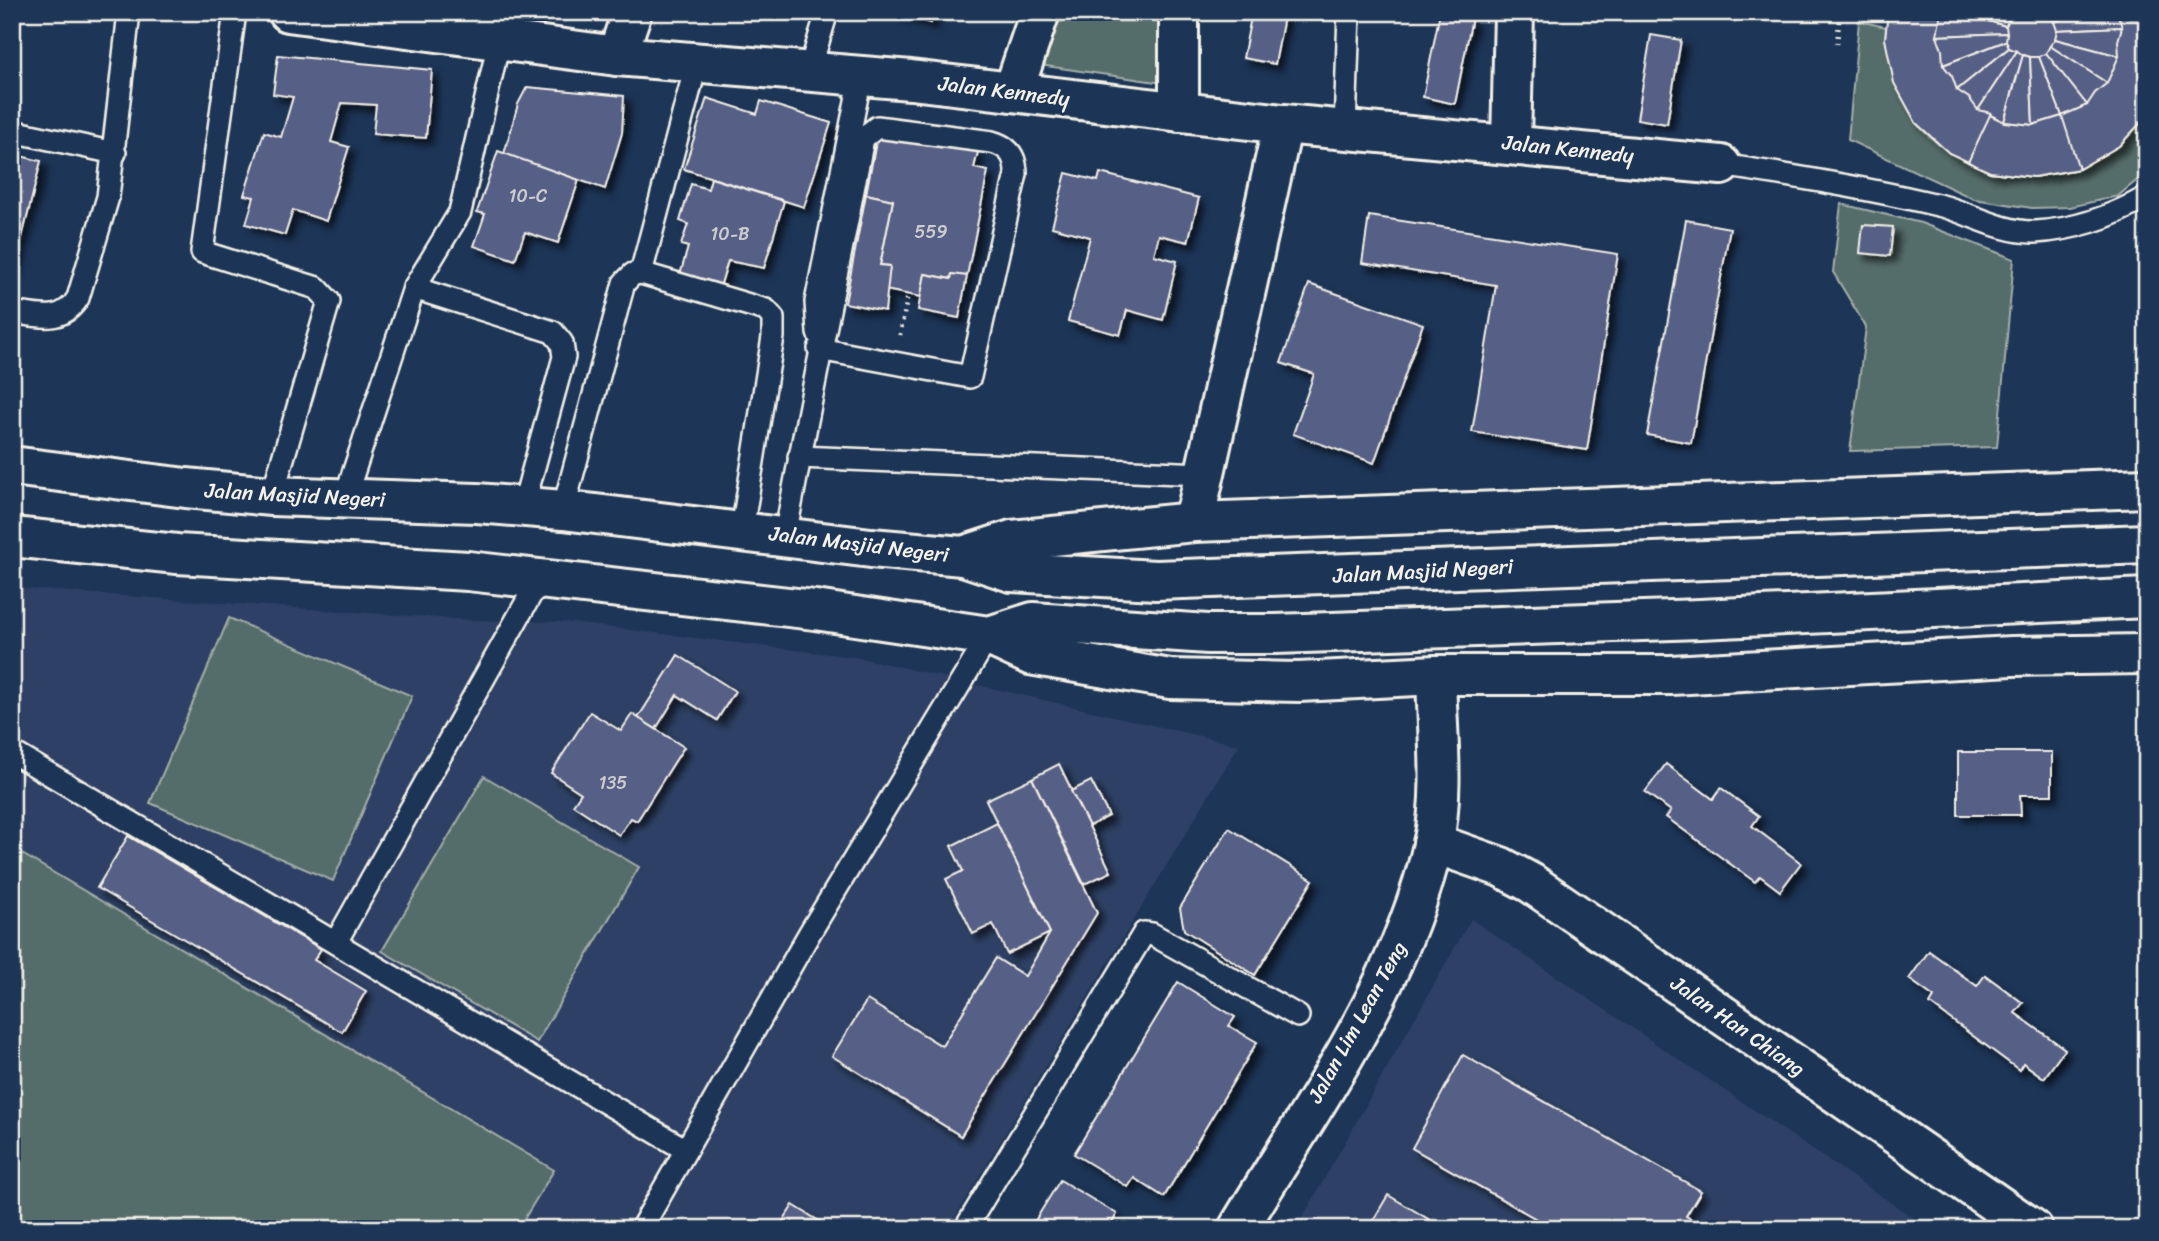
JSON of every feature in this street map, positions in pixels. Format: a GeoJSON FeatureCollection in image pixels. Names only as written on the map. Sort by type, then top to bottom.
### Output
{"type":"FeatureCollection","features":[{"type":"Feature","properties":{"kind":"main road","name":"Jalan Kennedy"},"geometry":{"type":"LineString","coordinates":[[288,12],[402,19],[499,42],[617,56],[861,76],[1283,124],[1511,143],[1721,165]]}},
{"type":"Feature","properties":{"kind":"main road"},"geometry":{"type":"LineString","coordinates":[[617,56],[632,12]]}},
{"type":"Feature","properties":{"kind":"main road"},"geometry":{"type":"LineString","coordinates":[[1013,92],[1040,12]]}},
{"type":"Feature","properties":{"kind":"main road"},"geometry":{"type":"LineString","coordinates":[[1179,112],[1180,12]]}},
{"type":"Feature","properties":{"kind":"main road"},"geometry":{"type":"LineString","coordinates":[[1511,143],[1514,12]]}},
{"type":"Feature","properties":{"kind":"main road"},"geometry":{"type":"LineString","coordinates":[[1194,522],[1283,124]]}},
{"type":"Feature","properties":{"kind":"main road","name":"Jalan Masjid Negeri"},"geometry":{"type":"LineString","coordinates":[[12,466],[272,496],[563,510],[963,556],[1012,572],[1156,580],[1354,575],[1707,558],[2147,544]]}},
{"type":"Feature","properties":{"kind":"main road"},"geometry":{"type":"LineString","coordinates":[[963,556],[1012,540],[1194,522],[2147,488]]}},
{"type":"Feature","properties":{"kind":"main road"},"geometry":{"type":"LineString","coordinates":[[12,537],[177,554],[468,571],[815,610],[989,636],[1030,655],[1170,679],[1300,682],[1436,675],[1671,675],[2012,656],[2147,654]]}},
{"type":"Feature","properties":{"kind":"main road"},"geometry":{"type":"LineString","coordinates":[[989,636],[1033,622],[1222,634],[1700,620],[2147,598]]}},
{"type":"Feature","properties":{"kind":"main road","name":"Jalan Lim Lean Teng"},"geometry":{"type":"LineString","coordinates":[[1238,1229],[1392,967],[1413,916],[1433,843],[1438,745],[1436,675]]}},
{"type":"Feature","properties":{"kind":"main road","name":"Jalan Han Chiang"},"geometry":{"type":"LineString","coordinates":[[1433,843],[1501,867],[1531,883],[2031,1228]]}},
{"type":"Feature","properties":{"kind":"lane"},"geometry":{"type":"LineString","coordinates":[[12,312],[59,317],[71,310],[78,298],[108,197],[129,12]]}},
{"type":"Feature","properties":{"kind":"lane"},"geometry":{"type":"LineString","coordinates":[[235,12],[202,252],[317,288],[329,301],[272,496]]}},
{"type":"Feature","properties":{"kind":"lane"},"geometry":{"type":"LineString","coordinates":[[809,72],[827,12]]}},
{"type":"Feature","properties":{"kind":"lane"},"geometry":{"type":"LineString","coordinates":[[1345,129],[1349,12]]}},
{"type":"Feature","properties":{"kind":"lane"},"geometry":{"type":"LineString","coordinates":[[345,498],[414,288],[460,212],[499,42]]}},
{"type":"Feature","properties":{"kind":"lane"},"geometry":{"type":"LineString","coordinates":[[641,273],[697,62]]}},
{"type":"Feature","properties":{"kind":"lane"},"geometry":{"type":"LineString","coordinates":[[819,349],[816,302],[861,76]]}},
{"type":"Feature","properties":{"kind":"lane"},"geometry":{"type":"LineString","coordinates":[[785,537],[819,349],[831,305],[863,138],[877,127],[992,142],[1003,145],[1012,152],[1016,174],[970,377],[819,349]]}},
{"type":"Feature","properties":{"kind":"lane"},"geometry":{"type":"LineString","coordinates":[[12,131],[115,153]]}},
{"type":"Feature","properties":{"kind":"lane"},"geometry":{"type":"LineString","coordinates":[[1721,165],[1818,180],[1932,204],[1999,225],[2033,232],[2095,220],[2147,197]]}},
{"type":"Feature","properties":{"kind":"lane"},"geometry":{"type":"LineString","coordinates":[[563,510],[624,283],[633,274],[641,273],[765,310],[773,318],[773,337],[742,530]]}},
{"type":"Feature","properties":{"kind":"lane"},"geometry":{"type":"LineString","coordinates":[[414,288],[553,332],[562,343],[564,357],[523,507]]}},
{"type":"Feature","properties":{"kind":"lane"},"geometry":{"type":"LineString","coordinates":[[799,457],[1203,474]]}},
{"type":"Feature","properties":{"kind":"lane"},"geometry":{"type":"LineString","coordinates":[[336,942],[539,580]]}},
{"type":"Feature","properties":{"kind":"lane"},"geometry":{"type":"LineString","coordinates":[[641,1229],[809,934],[989,636]]}},
{"type":"Feature","properties":{"kind":"lane"},"geometry":{"type":"LineString","coordinates":[[12,751],[686,1150]]}},
{"type":"Feature","properties":{"kind":"lane"},"geometry":{"type":"LineString","coordinates":[[965,1229],[1144,933],[1152,933],[1298,1016]]}},
{"type":"Feature","properties":{"kind":"path"},"geometry":{"type":"LineString","coordinates":[[1837,44],[1840,12]]}},
{"type":"Feature","properties":{"kind":"path"},"geometry":{"type":"LineString","coordinates":[[894,363],[908,294]]}},
{"type":"Feature","properties":{"kind":"shaded area"},"geometry":{"type":"Polygon","coordinates":[[[12,588],[469,620],[565,622],[861,658],[1239,745],[948,1229],[12,1229],[12,588]]]}},
{"type":"Feature","properties":{"kind":"shaded area"},"geometry":{"type":"Polygon","coordinates":[[[1471,919],[1930,1229],[1296,1229],[1471,919]]]}},
{"type":"Feature","properties":{"kind":"green space"},"geometry":{"type":"Polygon","coordinates":[[[1060,12],[1170,12],[1170,84],[1039,65],[1060,12]]]}},
{"type":"Feature","properties":{"kind":"green space"},"geometry":{"type":"Polygon","coordinates":[[[1859,21],[1886,27],[1885,39],[1905,97],[1918,125],[1939,145],[1962,160],[2013,175],[2040,175],[2067,170],[2092,161],[2117,147],[2147,116],[2147,172],[2118,196],[2070,207],[2032,208],[1974,199],[1848,140],[1859,21]]]}},
{"type":"Feature","properties":{"kind":"green space"},"geometry":{"type":"Polygon","coordinates":[[[1841,204],[1921,223],[2014,259],[1997,447],[1850,451],[1866,327],[1833,272],[1841,204]]]}},
{"type":"Feature","properties":{"kind":"green space"},"geometry":{"type":"Polygon","coordinates":[[[229,618],[412,696],[333,881],[150,803],[229,618]]]}},
{"type":"Feature","properties":{"kind":"green space"},"geometry":{"type":"Polygon","coordinates":[[[484,776],[639,867],[537,1042],[382,951],[484,776]]]}},
{"type":"Feature","properties":{"kind":"green space"},"geometry":{"type":"Polygon","coordinates":[[[12,848],[554,1170],[518,1229],[12,1229],[12,848]]]}},
{"type":"Feature","properties":{"kind":"building"},"geometry":{"type":"Polygon","coordinates":[[[893,12],[933,12],[931,23],[893,12]]]}},
{"type":"Feature","properties":{"kind":"building"},"geometry":{"type":"Polygon","coordinates":[[[1252,12],[1285,12],[1275,64],[1243,58],[1252,12]]]}},
{"type":"Feature","properties":{"kind":"building"},"geometry":{"type":"Polygon","coordinates":[[[1440,12],[1472,18],[1455,104],[1423,97],[1440,12]]]}},
{"type":"Feature","properties":{"kind":"building"},"geometry":{"type":"Polygon","coordinates":[[[1888,12],[2147,12],[2147,116],[2119,146],[2079,169],[2034,177],[1990,172],[1949,153],[1916,123],[1894,83],[1885,39],[1888,12]]]}},
{"type":"Feature","properties":{"kind":"building"},"geometry":{"type":"Polygon","coordinates":[[[1941,12],[1957,12],[2006,26],[2007,33],[1937,36],[1941,12]]]}},
{"type":"Feature","properties":{"kind":"building"},"geometry":{"type":"Polygon","coordinates":[[[1957,12],[1999,12],[2009,19],[2006,26],[1957,12]]]}},
{"type":"Feature","properties":{"kind":"building"},"geometry":{"type":"Polygon","coordinates":[[[2054,12],[2081,12],[2054,22],[2050,15],[2054,12]]]}},
{"type":"Feature","properties":{"kind":"building"},"geometry":{"type":"Polygon","coordinates":[[[2081,12],[2117,12],[2122,27],[2057,30],[2054,22],[2081,12]]]}},
{"type":"Feature","properties":{"kind":"building"},"geometry":{"type":"Polygon","coordinates":[[[2122,27],[2118,41],[2119,56],[2055,39],[2057,30],[2122,27]]]}},
{"type":"Feature","properties":{"kind":"building"},"geometry":{"type":"Polygon","coordinates":[[[2007,33],[2006,41],[1943,65],[1937,36],[2007,33]]]}},
{"type":"Feature","properties":{"kind":"building"},"geometry":{"type":"Polygon","coordinates":[[[1651,35],[1681,40],[1667,124],[1637,119],[1651,35]]]}},
{"type":"Feature","properties":{"kind":"building"},"geometry":{"type":"Polygon","coordinates":[[[2055,39],[2119,56],[2107,83],[2050,46],[2055,39]]]}},
{"type":"Feature","properties":{"kind":"building"},"geometry":{"type":"Polygon","coordinates":[[[2006,41],[2009,48],[1957,90],[1952,76],[1943,65],[2006,41]]]}},
{"type":"Feature","properties":{"kind":"building"},"geometry":{"type":"Polygon","coordinates":[[[2050,46],[2107,83],[2095,93],[2087,105],[2046,53],[2050,46]]]}},
{"type":"Feature","properties":{"kind":"building"},"geometry":{"type":"Polygon","coordinates":[[[2009,48],[2017,51],[1978,110],[1969,98],[1957,90],[2009,48]]]}},
{"type":"Feature","properties":{"kind":"building"},"geometry":{"type":"Polygon","coordinates":[[[2017,51],[2023,55],[2004,122],[1990,115],[1991,113],[1978,110],[2017,51]]]}},
{"type":"Feature","properties":{"kind":"building"},"geometry":{"type":"Polygon","coordinates":[[[2046,53],[2087,105],[2062,116],[2039,57],[2046,53]]]}},
{"type":"Feature","properties":{"kind":"building"},"geometry":{"type":"Polygon","coordinates":[[[278,55],[432,70],[426,138],[373,134],[376,105],[342,103],[331,142],[349,147],[326,221],[293,210],[285,235],[246,224],[254,197],[244,195],[264,132],[281,137],[293,97],[273,94],[278,55]]]}},
{"type":"Feature","properties":{"kind":"building"},"geometry":{"type":"Polygon","coordinates":[[[2023,55],[2030,57],[2033,125],[2004,122],[2023,55]]]}},
{"type":"Feature","properties":{"kind":"building"},"geometry":{"type":"Polygon","coordinates":[[[2030,57],[2039,57],[2062,116],[2033,125],[2030,57]]]}},
{"type":"Feature","properties":{"kind":"building"},"geometry":{"type":"Polygon","coordinates":[[[527,87],[624,96],[622,133],[605,189],[504,154],[518,104],[527,87]]]}},
{"type":"Feature","properties":{"kind":"building"},"geometry":{"type":"Polygon","coordinates":[[[707,98],[757,114],[761,101],[831,123],[804,207],[684,169],[707,98]]]}},
{"type":"Feature","properties":{"kind":"building"},"geometry":{"type":"Polygon","coordinates":[[[1990,115],[2004,122],[2033,125],[2062,116],[2079,169],[2034,177],[1990,172],[1968,162],[1990,115]]]}},
{"type":"Feature","properties":{"kind":"building"},"geometry":{"type":"Polygon","coordinates":[[[877,137],[978,152],[974,168],[988,171],[967,276],[952,274],[951,279],[925,274],[921,297],[885,290],[890,266],[880,265],[893,200],[866,194],[877,137]]]}},
{"type":"Feature","properties":{"kind":"building"},"geometry":{"type":"Polygon","coordinates":[[[498,151],[579,180],[558,243],[525,232],[515,260],[474,246],[485,214],[477,212],[498,151]]]}},
{"type":"Feature","properties":{"kind":"building"},"geometry":{"type":"Polygon","coordinates":[[[12,154],[41,161],[13,274],[12,274],[12,154]]]}},
{"type":"Feature","properties":{"kind":"building"},"geometry":{"type":"Polygon","coordinates":[[[1066,173],[1098,181],[1100,173],[1199,198],[1188,242],[1159,235],[1154,255],[1177,261],[1163,320],[1127,310],[1120,335],[1068,321],[1090,237],[1052,227],[1066,173]]]}},
{"type":"Feature","properties":{"kind":"building"},"geometry":{"type":"Polygon","coordinates":[[[711,178],[784,201],[764,268],[728,261],[720,287],[680,275],[688,247],[681,245],[688,224],[680,221],[691,184],[708,189],[711,178]]]}},
{"type":"Feature","properties":{"kind":"building"},"geometry":{"type":"Polygon","coordinates":[[[866,194],[893,200],[880,265],[890,266],[885,311],[845,303],[866,194]]]}},
{"type":"Feature","properties":{"kind":"building"},"geometry":{"type":"Polygon","coordinates":[[[1369,216],[1618,254],[1587,450],[1472,432],[1496,285],[1362,263],[1369,216]]]}},
{"type":"Feature","properties":{"kind":"building"},"geometry":{"type":"Polygon","coordinates":[[[1686,220],[1730,228],[1691,443],[1647,435],[1686,220]]]}},
{"type":"Feature","properties":{"kind":"building"},"geometry":{"type":"Polygon","coordinates":[[[1863,225],[1893,227],[1890,256],[1860,253],[1863,225]]]}},
{"type":"Feature","properties":{"kind":"building"},"geometry":{"type":"Polygon","coordinates":[[[925,274],[951,279],[952,274],[967,276],[959,318],[918,310],[925,274]]]}},
{"type":"Feature","properties":{"kind":"building"},"geometry":{"type":"Polygon","coordinates":[[[1309,284],[1423,324],[1374,463],[1293,434],[1314,374],[1281,363],[1309,284]]]}},
{"type":"Feature","properties":{"kind":"building"},"geometry":{"type":"Polygon","coordinates":[[[678,655],[735,691],[717,720],[677,695],[656,729],[638,718],[678,655]]]}},
{"type":"Feature","properties":{"kind":"building"},"geometry":{"type":"Polygon","coordinates":[[[590,712],[621,731],[632,714],[684,747],[637,821],[631,818],[619,835],[573,805],[581,793],[551,773],[590,712]]]}},
{"type":"Feature","properties":{"kind":"building"},"geometry":{"type":"Polygon","coordinates":[[[1958,752],[2052,752],[2052,795],[2020,795],[2021,815],[1958,815],[1958,752]]]}},
{"type":"Feature","properties":{"kind":"building"},"geometry":{"type":"Polygon","coordinates":[[[1059,764],[1111,872],[1084,884],[1032,778],[1059,764]]]}},
{"type":"Feature","properties":{"kind":"building"},"geometry":{"type":"Polygon","coordinates":[[[1666,764],[1713,799],[1721,788],[1759,816],[1752,826],[1801,863],[1780,891],[1760,876],[1755,882],[1666,817],[1671,811],[1645,792],[1666,764]]]}},
{"type":"Feature","properties":{"kind":"building"},"geometry":{"type":"Polygon","coordinates":[[[1032,778],[1097,913],[961,1136],[832,1056],[867,1000],[942,1046],[996,958],[1025,976],[1050,933],[986,800],[1032,778]]]}},
{"type":"Feature","properties":{"kind":"building"},"geometry":{"type":"Polygon","coordinates":[[[1091,781],[1109,816],[1089,826],[1071,791],[1091,781]]]}},
{"type":"Feature","properties":{"kind":"building"},"geometry":{"type":"Polygon","coordinates":[[[997,823],[1050,933],[1007,954],[993,924],[973,934],[946,879],[963,871],[951,846],[997,823]]]}},
{"type":"Feature","properties":{"kind":"building"},"geometry":{"type":"Polygon","coordinates":[[[1229,828],[1313,880],[1255,975],[1184,930],[1180,908],[1229,828]]]}},
{"type":"Feature","properties":{"kind":"building"},"geometry":{"type":"Polygon","coordinates":[[[128,836],[321,949],[314,960],[366,991],[342,1032],[97,888],[128,836]]]}},
{"type":"Feature","properties":{"kind":"building"},"geometry":{"type":"Polygon","coordinates":[[[1929,951],[1977,986],[1985,975],[2023,1003],[2015,1013],[2065,1049],[2044,1078],[2023,1063],[2019,1070],[1930,1004],[1934,997],[1909,979],[1929,951]]]}},
{"type":"Feature","properties":{"kind":"building"},"geometry":{"type":"Polygon","coordinates":[[[1178,982],[1235,1017],[1229,1026],[1257,1042],[1164,1197],[1134,1178],[1128,1187],[1074,1154],[1178,982]]]}},
{"type":"Feature","properties":{"kind":"building"},"geometry":{"type":"Polygon","coordinates":[[[1463,1055],[1701,1191],[1686,1216],[1709,1229],[1554,1229],[1412,1148],[1463,1055]]]}},
{"type":"Feature","properties":{"kind":"building"},"geometry":{"type":"Polygon","coordinates":[[[1060,1180],[1117,1214],[1112,1223],[1121,1229],[1030,1229],[1060,1180]]]}},
{"type":"Feature","properties":{"kind":"building"},"geometry":{"type":"Polygon","coordinates":[[[1388,1195],[1445,1229],[1368,1229],[1388,1195]]]}},
{"type":"Feature","properties":{"kind":"building"},"geometry":{"type":"Polygon","coordinates":[[[793,1205],[832,1229],[778,1229],[793,1205]]]}}]}
